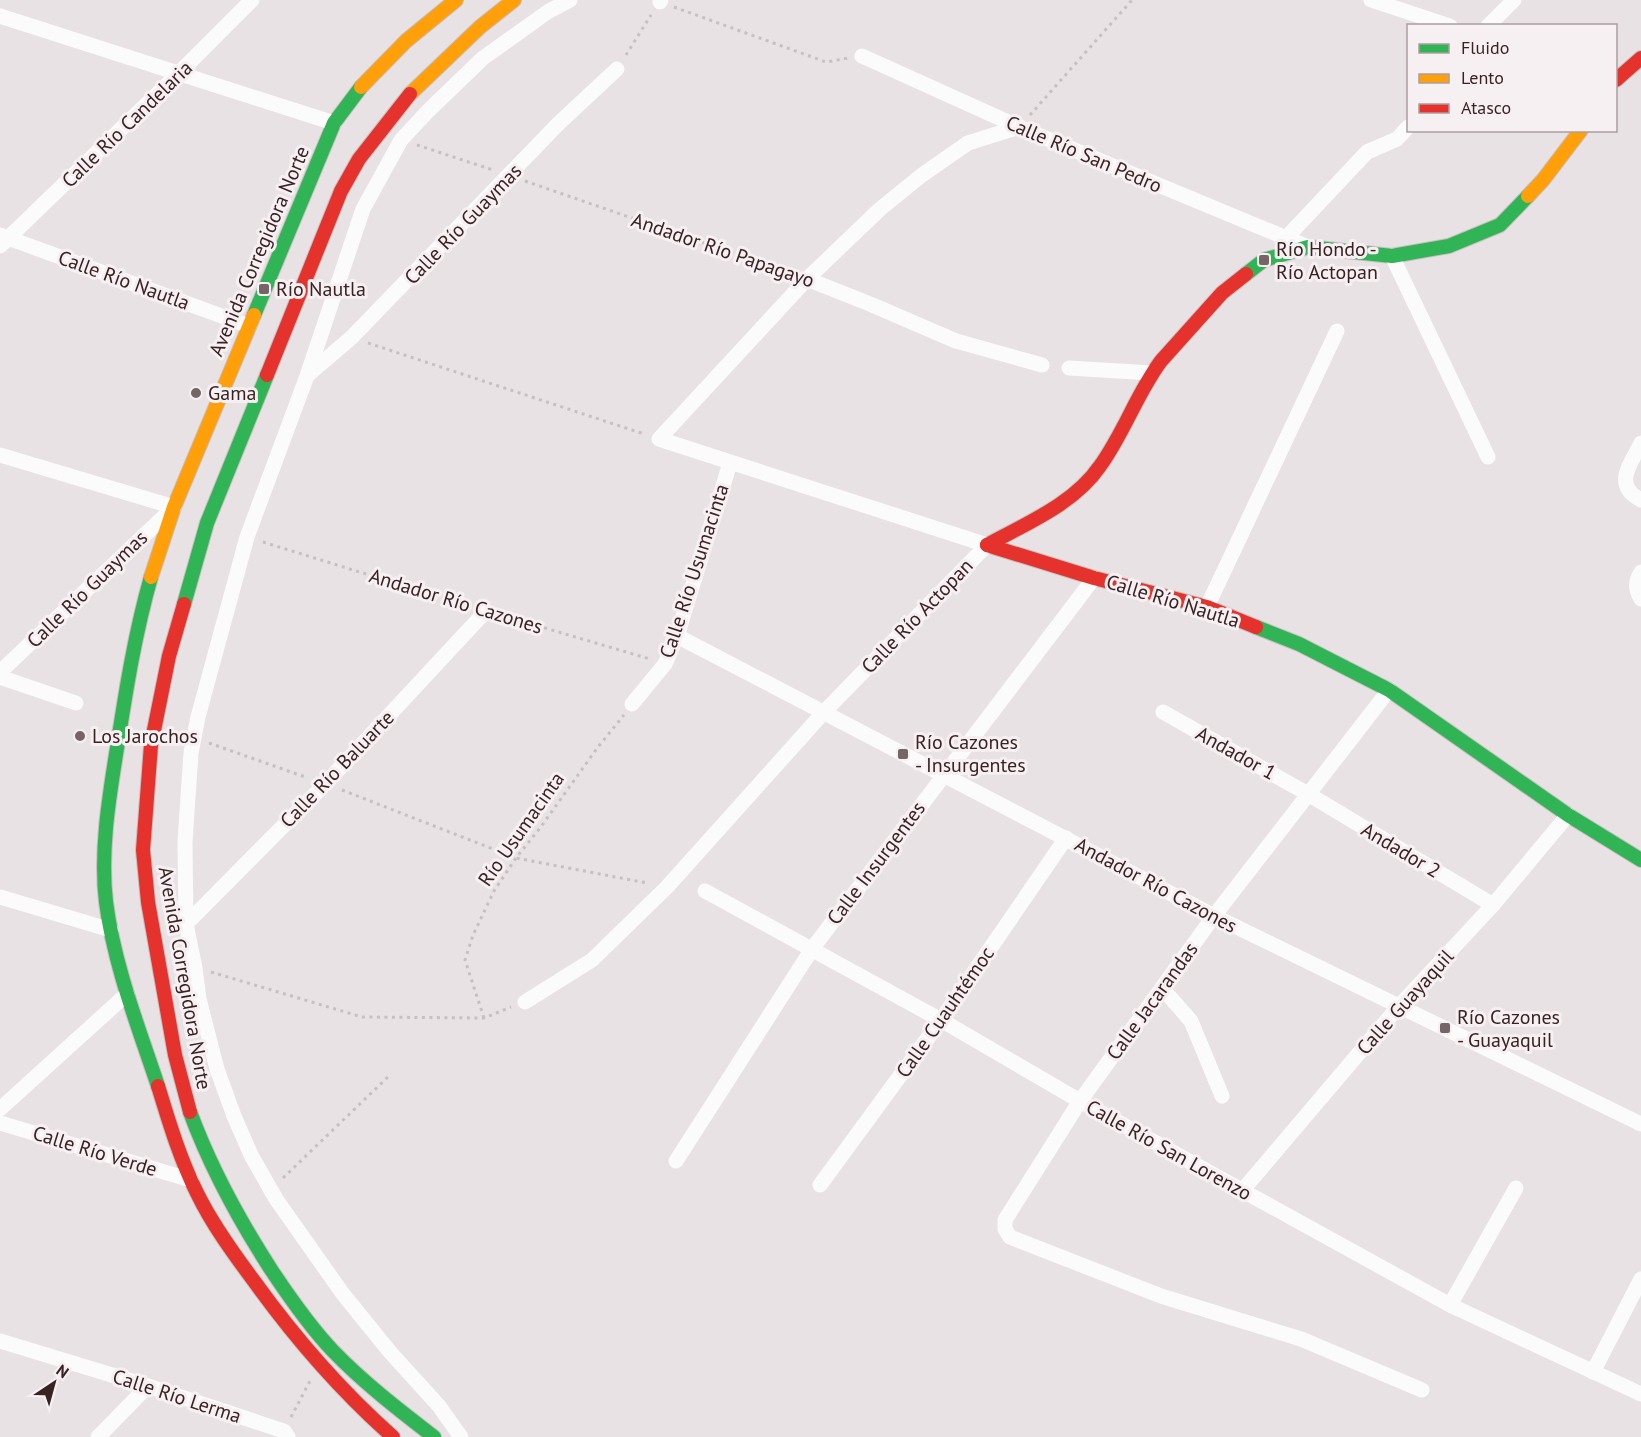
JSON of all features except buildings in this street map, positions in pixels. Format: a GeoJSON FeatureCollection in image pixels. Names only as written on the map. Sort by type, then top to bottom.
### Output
{"type":"FeatureCollection","features":[{"type":"Feature","properties":{"kind":"main road","name":"Avenida Corregidora Norte"},"geometry":{"type":"LineString","coordinates":[[393,1437],[361,1410],[319,1363],[268,1301],[212,1223],[191,1180],[127,994],[111,930],[104,878],[107,827],[117,745],[134,637],[157,549],[334,123],[346,103],[392,56],[456,0]]}},
{"type":"Feature","properties":{"kind":"main road","name":"Avenida Corregidora Norte"},"geometry":{"type":"LineString","coordinates":[[434,1437],[384,1399],[332,1350],[291,1300],[241,1224],[206,1154],[190,1113],[175,1054],[148,902],[143,850],[146,792],[156,721],[169,656],[209,515],[341,191],[359,159],[404,99],[480,27],[514,0]]}},
{"type":"Feature","properties":{"kind":"main road"},"geometry":{"type":"LineString","coordinates":[[1617,79],[1641,58]]}},
{"type":"Feature","properties":{"kind":"main road"},"geometry":{"type":"LineString","coordinates":[[1308,246],[1392,256],[1449,246],[1500,225],[1543,180],[1579,132]]}},
{"type":"Feature","properties":{"kind":"main road","name":"Calle Río Actopan"},"geometry":{"type":"LineString","coordinates":[[987,545],[1056,507],[1088,480],[1112,448],[1152,373],[1222,293],[1264,260],[1308,246]]}},
{"type":"Feature","properties":{"kind":"main road","name":"Calle Río Nautla"},"geometry":{"type":"LineString","coordinates":[[987,545],[1094,578],[1207,608],[1299,644],[1389,690],[1568,815],[1641,861]]}},
{"type":"Feature","properties":{"kind":"street","name":"Calle Río Candelaria"},"geometry":{"type":"LineString","coordinates":[[3,239],[180,72],[252,0]]}},
{"type":"Feature","properties":{"kind":"street"},"geometry":{"type":"LineString","coordinates":[[461,1437],[439,1406],[390,1352],[344,1294],[271,1190],[251,1155],[217,1069],[199,999],[186,924],[185,842],[193,738],[247,537],[307,376],[363,209],[401,140],[428,111],[483,58],[546,6],[570,0]]}},
{"type":"Feature","properties":{"kind":"street"},"geometry":{"type":"LineString","coordinates":[[1371,0],[1444,24]]}},
{"type":"Feature","properties":{"kind":"street"},"geometry":{"type":"LineString","coordinates":[[1490,24],[1514,0]]}},
{"type":"Feature","properties":{"kind":"street"},"geometry":{"type":"LineString","coordinates":[[0,16],[334,123]]}},
{"type":"Feature","properties":{"kind":"street"},"geometry":{"type":"LineString","coordinates":[[457,48],[483,58]]}},
{"type":"Feature","properties":{"kind":"street","name":"Calle Río San Pedro"},"geometry":{"type":"LineString","coordinates":[[862,56],[1019,127],[1308,246]]}},
{"type":"Feature","properties":{"kind":"street","name":"Calle Río Guaymas"},"geometry":{"type":"LineString","coordinates":[[307,376],[352,338],[558,124],[616,69]]}},
{"type":"Feature","properties":{"kind":"street"},"geometry":{"type":"LineString","coordinates":[[659,439],[807,279],[880,209],[922,175],[968,143],[1019,127]]}},
{"type":"Feature","properties":{"kind":"street"},"geometry":{"type":"LineString","coordinates":[[1286,238],[1367,152],[1397,139],[1407,128]]}},
{"type":"Feature","properties":{"kind":"street","name":"Calle Río Nautla"},"geometry":{"type":"LineString","coordinates":[[3,239],[249,326]]}},
{"type":"Feature","properties":{"kind":"street"},"geometry":{"type":"LineString","coordinates":[[1392,256],[1488,457]]}},
{"type":"Feature","properties":{"kind":"street","name":"Andador Río Papagayo"},"geometry":{"type":"LineString","coordinates":[[807,279],[956,341],[1042,365]]}},
{"type":"Feature","properties":{"kind":"street"},"geometry":{"type":"LineString","coordinates":[[1207,608],[1337,331]]}},
{"type":"Feature","properties":{"kind":"street"},"geometry":{"type":"LineString","coordinates":[[1070,368],[1152,373]]}},
{"type":"Feature","properties":{"kind":"street","name":"Calle Río Nautla"},"geometry":{"type":"LineString","coordinates":[[659,439],[987,545]]}},
{"type":"Feature","properties":{"kind":"street"},"geometry":{"type":"LineString","coordinates":[[1641,443],[1625,476],[1625,486],[1641,500]]}},
{"type":"Feature","properties":{"kind":"street"},"geometry":{"type":"LineString","coordinates":[[0,455],[174,507]]}},
{"type":"Feature","properties":{"kind":"street","name":"Calle Río Usumacinta"},"geometry":{"type":"LineString","coordinates":[[632,705],[665,664],[677,636],[730,463]]}},
{"type":"Feature","properties":{"kind":"street","name":"Calle Río Guaymas"},"geometry":{"type":"LineString","coordinates":[[0,672],[174,507]]}},
{"type":"Feature","properties":{"kind":"street","name":"Calle Río Actopan"},"geometry":{"type":"LineString","coordinates":[[525,1002],[592,960],[667,887],[824,712],[987,545]]}},
{"type":"Feature","properties":{"kind":"street"},"geometry":{"type":"LineString","coordinates":[[1639,595],[1636,582],[1641,572]]}},
{"type":"Feature","properties":{"kind":"street","name":"Calle Insurgentes"},"geometry":{"type":"LineString","coordinates":[[676,1161],[812,949],[1094,578]]}},
{"type":"Feature","properties":{"kind":"street","name":"Calle Río Baluarte"},"geometry":{"type":"LineString","coordinates":[[186,924],[325,783],[486,611]]}},
{"type":"Feature","properties":{"kind":"street","name":"Andador Río Cazones"},"geometry":{"type":"LineString","coordinates":[[677,636],[1214,916],[1641,1124]]}},
{"type":"Feature","properties":{"kind":"street"},"geometry":{"type":"LineString","coordinates":[[0,677],[76,703]]}},
{"type":"Feature","properties":{"kind":"street","name":"Calle Jacarandas"},"geometry":{"type":"LineString","coordinates":[[1389,690],[1214,916],[1080,1101],[1005,1220],[1005,1229],[1010,1237],[1161,1296],[1301,1339],[1422,1390]]}},
{"type":"Feature","properties":{"kind":"street","name":"Andador 1"},"geometry":{"type":"LineString","coordinates":[[1163,712],[1308,794]]}},
{"type":"Feature","properties":{"kind":"street","name":"Andador 2"},"geometry":{"type":"LineString","coordinates":[[1308,794],[1493,905]]}},
{"type":"Feature","properties":{"kind":"street","name":"Calle Guayaquil"},"geometry":{"type":"LineString","coordinates":[[1242,1191],[1399,1006],[1493,905],[1568,815]]}},
{"type":"Feature","properties":{"kind":"street","name":"Calle Cuauhtémoc"},"geometry":{"type":"LineString","coordinates":[[820,1185],[941,1020],[1066,838]]}},
{"type":"Feature","properties":{"kind":"street","name":"Calle Río San Lorenzo"},"geometry":{"type":"LineString","coordinates":[[705,891],[941,1020],[1080,1101],[1450,1305],[1641,1394]]}},
{"type":"Feature","properties":{"kind":"street"},"geometry":{"type":"LineString","coordinates":[[0,897],[111,930]]}},
{"type":"Feature","properties":{"kind":"street"},"geometry":{"type":"LineString","coordinates":[[1161,988],[1191,1021],[1222,1096]]}},
{"type":"Feature","properties":{"kind":"street"},"geometry":{"type":"LineString","coordinates":[[0,1109],[127,994]]}},
{"type":"Feature","properties":{"kind":"street","name":"Calle Río Verde"},"geometry":{"type":"LineString","coordinates":[[0,1123],[191,1180]]}},
{"type":"Feature","properties":{"kind":"street"},"geometry":{"type":"LineString","coordinates":[[1450,1305],[1516,1188]]}},
{"type":"Feature","properties":{"kind":"street"},"geometry":{"type":"LineString","coordinates":[[1593,1372],[1641,1279]]}},
{"type":"Feature","properties":{"kind":"street","name":"Calle Río Lerma"},"geometry":{"type":"LineString","coordinates":[[0,1341],[147,1386],[286,1434]]}},
{"type":"Feature","properties":{"kind":"street"},"geometry":{"type":"LineString","coordinates":[[98,1437],[147,1386]]}},
{"type":"Feature","properties":{"kind":"path"},"geometry":{"type":"LineString","coordinates":[[1019,127],[1132,0]]}},
{"type":"Feature","properties":{"kind":"path"},"geometry":{"type":"LineString","coordinates":[[616,69],[661,1],[826,62],[862,56]]}},
{"type":"Feature","properties":{"kind":"path","name":"Andador Río Papagayo"},"geometry":{"type":"LineString","coordinates":[[401,140],[807,279]]}},
{"type":"Feature","properties":{"kind":"path"},"geometry":{"type":"LineString","coordinates":[[352,338],[659,439]]}},
{"type":"Feature","properties":{"kind":"path","name":"Andador Río Cazones"},"geometry":{"type":"LineString","coordinates":[[247,537],[665,664]]}},
{"type":"Feature","properties":{"kind":"path","name":"Río Usumacinta"},"geometry":{"type":"LineString","coordinates":[[484,1018],[465,960],[473,935],[494,891],[516,858],[632,705]]}},
{"type":"Feature","properties":{"kind":"path"},"geometry":{"type":"LineString","coordinates":[[193,738],[325,783],[516,858],[667,887]]}},
{"type":"Feature","properties":{"kind":"path"},"geometry":{"type":"LineString","coordinates":[[195,968],[362,1017],[484,1018],[525,1002]]}},
{"type":"Feature","properties":{"kind":"path"},"geometry":{"type":"LineString","coordinates":[[271,1190],[391,1074]]}},
{"type":"Feature","properties":{"kind":"path"},"geometry":{"type":"LineString","coordinates":[[286,1434],[319,1363]]}},
{"type":"Feature","properties":{"kind":"traffic: fast"},"geometry":{"type":"LineString","coordinates":[[254,315],[334,123],[361,87]]}},
{"type":"Feature","properties":{"kind":"traffic: fast"},"geometry":{"type":"LineString","coordinates":[[1246,274],[1264,260],[1308,247],[1392,256],[1449,246],[1500,225],[1528,196]]}},
{"type":"Feature","properties":{"kind":"traffic: fast"},"geometry":{"type":"LineString","coordinates":[[184,604],[207,523],[267,375]]}},
{"type":"Feature","properties":{"kind":"traffic: fast"},"geometry":{"type":"LineString","coordinates":[[151,577],[136,640],[108,805],[104,883],[115,949],[158,1086]]}},
{"type":"Feature","properties":{"kind":"traffic: fast"},"geometry":{"type":"LineString","coordinates":[[1256,627],[1299,644],[1389,690],[1568,815],[1641,860]]}},
{"type":"Feature","properties":{"kind":"traffic: fast"},"geometry":{"type":"LineString","coordinates":[[190,1112],[216,1174],[248,1233],[301,1312],[333,1351],[357,1374],[434,1437]]}},
{"type":"Feature","properties":{"kind":"traffic: slow"},"geometry":{"type":"LineString","coordinates":[[361,87],[406,41],[456,0]]}},
{"type":"Feature","properties":{"kind":"traffic: slow"},"geometry":{"type":"LineString","coordinates":[[410,94],[480,27],[514,0]]}},
{"type":"Feature","properties":{"kind":"traffic: slow"},"geometry":{"type":"LineString","coordinates":[[1528,196],[1579,132]]}},
{"type":"Feature","properties":{"kind":"traffic: slow"},"geometry":{"type":"LineString","coordinates":[[151,577],[174,507],[254,315]]}},
{"type":"Feature","properties":{"kind":"traffic: jam"},"geometry":{"type":"LineString","coordinates":[[1617,79],[1641,58]]}},
{"type":"Feature","properties":{"kind":"traffic: jam"},"geometry":{"type":"LineString","coordinates":[[267,375],[341,191],[359,159],[410,94]]}},
{"type":"Feature","properties":{"kind":"traffic: jam"},"geometry":{"type":"LineString","coordinates":[[987,545],[1063,502],[1089,479],[1109,453],[1152,373],[1161,361],[1222,293],[1246,274]]}},
{"type":"Feature","properties":{"kind":"traffic: jam"},"geometry":{"type":"LineString","coordinates":[[987,545],[1094,578],[1207,607],[1256,627]]}},
{"type":"Feature","properties":{"kind":"traffic: jam"},"geometry":{"type":"LineString","coordinates":[[184,604],[169,656],[151,745],[143,850],[148,902],[175,1055],[190,1112]]}},
{"type":"Feature","properties":{"kind":"traffic: jam"},"geometry":{"type":"LineString","coordinates":[[158,1086],[175,1140],[191,1180],[223,1238],[302,1343],[355,1401],[393,1437]]}},
{"type":"Feature","properties":{"kind":"place","name":"Río Hondo - Río Actopan"},"geometry":{"type":"Point","coordinates":[1264,260]}},
{"type":"Feature","properties":{"kind":"place","name":"Río Nautla"},"geometry":{"type":"Point","coordinates":[264,289]}},
{"type":"Feature","properties":{"kind":"place","name":"Gama"},"geometry":{"type":"Point","coordinates":[196,393]}},
{"type":"Feature","properties":{"kind":"place","name":"Los Jarochos"},"geometry":{"type":"Point","coordinates":[80,736]}},
{"type":"Feature","properties":{"kind":"place","name":"Río Cazones - Insurgentes"},"geometry":{"type":"Point","coordinates":[903,754]}},
{"type":"Feature","properties":{"kind":"place","name":"Río Cazones - Guayaquil"},"geometry":{"type":"Point","coordinates":[1445,1028]}}]}
